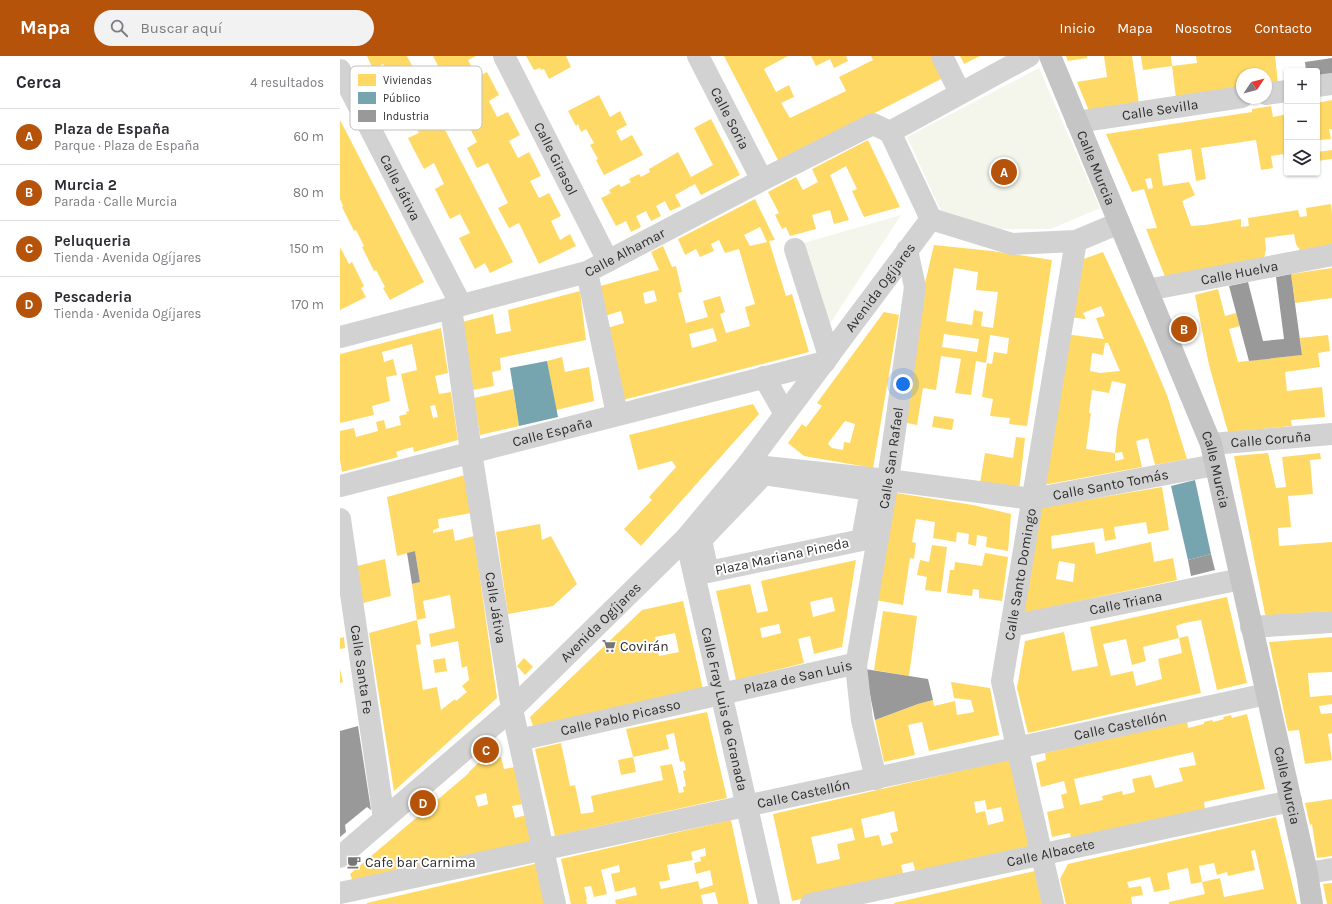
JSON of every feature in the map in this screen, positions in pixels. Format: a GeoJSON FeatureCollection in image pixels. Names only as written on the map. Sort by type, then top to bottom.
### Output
{"type":"FeatureCollection","features":[{"type":"Feature","properties":{"kind":"main road","name":"Calle Murcia"},"geometry":{"type":"LineString","coordinates":[[1050,56],[1213,454],[1307,873],[1312,904]]}},
{"type":"Feature","properties":{"kind":"street","name":"Calle Girasol"},"geometry":{"type":"LineString","coordinates":[[504,56],[608,261]]}},
{"type":"Feature","properties":{"kind":"street","name":"Calle Soria"},"geometry":{"type":"LineString","coordinates":[[698,56],[762,180]]}},
{"type":"Feature","properties":{"kind":"street"},"geometry":{"type":"LineString","coordinates":[[942,56],[960,93]]}},
{"type":"Feature","properties":{"kind":"street"},"geometry":{"type":"LineString","coordinates":[[1029,56],[890,132],[931,219],[1012,244],[1076,242],[1119,223]]}},
{"type":"Feature","properties":{"kind":"street","name":"Calle Játiva"},"geometry":{"type":"LineString","coordinates":[[340,70],[350,90]]}},
{"type":"Feature","properties":{"kind":"street"},"geometry":{"type":"LineString","coordinates":[[1320,86],[1332,84]]}},
{"type":"Feature","properties":{"kind":"street"},"geometry":{"type":"LineString","coordinates":[[1272,93],[1284,91]]}},
{"type":"Feature","properties":{"kind":"street","name":"Calle Sevilla"},"geometry":{"type":"LineString","coordinates":[[1077,122],[1236,98]]}},
{"type":"Feature","properties":{"kind":"street","name":"Calle Alhamar"},"geometry":{"type":"LineString","coordinates":[[340,337],[587,272],[762,180],[873,124],[890,132]]}},
{"type":"Feature","properties":{"kind":"street","name":"Calle Játiva"},"geometry":{"type":"LineString","coordinates":[[369,130],[456,307],[471,452],[512,709],[556,904]]}},
{"type":"Feature","properties":{"kind":"street","name":"Avenida Ogíjares"},"geometry":{"type":"LineString","coordinates":[[340,857],[512,709],[686,538],[747,465],[931,219]]}},
{"type":"Feature","properties":{"kind":"street","name":"Calle Santo Domingo"},"geometry":{"type":"LineString","coordinates":[[1053,904],[1002,681],[1076,242]]}},
{"type":"Feature","properties":{"kind":"street"},"geometry":{"type":"LineString","coordinates":[[795,249],[827,359]]}},
{"type":"Feature","properties":{"kind":"street","name":"Calle San Rafael"},"geometry":{"type":"LineString","coordinates":[[856,666],[888,480],[915,287],[907,250]]}},
{"type":"Feature","properties":{"kind":"street","name":"Calle Huelva"},"geometry":{"type":"LineString","coordinates":[[1147,290],[1332,255]]}},
{"type":"Feature","properties":{"kind":"street"},"geometry":{"type":"LineString","coordinates":[[587,272],[617,414]]}},
{"type":"Feature","properties":{"kind":"street","name":"Calle España"},"geometry":{"type":"LineString","coordinates":[[340,486],[764,377],[827,359]]}},
{"type":"Feature","properties":{"kind":"street"},"geometry":{"type":"LineString","coordinates":[[764,377],[785,414]]}},
{"type":"Feature","properties":{"kind":"street","name":"Calle Coruña"},"geometry":{"type":"LineString","coordinates":[[1213,454],[1332,434]]}},
{"type":"Feature","properties":{"kind":"street","name":"Calle Santo Tomás"},"geometry":{"type":"LineString","coordinates":[[888,480],[1032,499],[1213,454]]}},
{"type":"Feature","properties":{"kind":"street"},"geometry":{"type":"LineString","coordinates":[[747,465],[888,480]]}},
{"type":"Feature","properties":{"kind":"street","name":"Plaza Mariana Pineda"},"geometry":{"type":"LineString","coordinates":[[764,474],[871,490],[862,540],[702,578],[701,540],[764,474]]}},
{"type":"Feature","properties":{"kind":"street","name":"Calle Santa Fe"},"geometry":{"type":"LineString","coordinates":[[340,519],[384,819]]}},
{"type":"Feature","properties":{"kind":"street","name":"Calle Fray Luis de Granada"},"geometry":{"type":"LineString","coordinates":[[686,538],[702,578],[721,693],[769,904]]}},
{"type":"Feature","properties":{"kind":"street","name":"Plaza Mariana Pineda"},"geometry":{"type":"LineString","coordinates":[[702,578],[877,545]]}},
{"type":"Feature","properties":{"kind":"street","name":"Calle Triana"},"geometry":{"type":"LineString","coordinates":[[1011,626],[1241,579]]}},
{"type":"Feature","properties":{"kind":"street"},"geometry":{"type":"LineString","coordinates":[[1251,627],[1332,622]]}},
{"type":"Feature","properties":{"kind":"street","name":"Plaza de San Luis"},"geometry":{"type":"LineString","coordinates":[[721,693],[849,665],[856,666],[862,720],[876,779]]}},
{"type":"Feature","properties":{"kind":"street","name":"Calle Pablo Picasso"},"geometry":{"type":"LineString","coordinates":[[519,740],[721,693]]}},
{"type":"Feature","properties":{"kind":"street","name":"Calle Castellón"},"geometry":{"type":"LineString","coordinates":[[340,893],[1267,694]]}},
{"type":"Feature","properties":{"kind":"street","name":"Calle Albacete"},"geometry":{"type":"LineString","coordinates":[[810,904],[1291,802]]}},
{"type":"Feature","properties":{"kind":"street"},"geometry":{"type":"LineString","coordinates":[[1307,873],[1332,869]]}},
{"type":"Feature","properties":{"kind":"shaded area"},"geometry":{"type":"Polygon","coordinates":[[[1039,68],[1100,208],[1051,229],[996,229],[941,211],[907,137],[1039,68]]]}},
{"type":"Feature","properties":{"kind":"shaded area"},"geometry":{"type":"Polygon","coordinates":[[[901,215],[829,325],[804,243],[901,215]]]}},
{"type":"Feature","properties":{"kind":"building: Viviendas"},"geometry":{"type":"Polygon","coordinates":[[[367,56],[407,56],[412,66],[384,66],[383,64],[379,66],[372,66],[367,56]]]}},
{"type":"Feature","properties":{"kind":"building: Viviendas"},"geometry":{"type":"Polygon","coordinates":[[[433,56],[476,56],[468,60],[471,66],[438,66],[433,56]]]}},
{"type":"Feature","properties":{"kind":"building: Viviendas"},"geometry":{"type":"Polygon","coordinates":[[[526,56],[566,56],[571,67],[549,79],[544,69],[541,70],[540,68],[534,70],[526,56]]]}},
{"type":"Feature","properties":{"kind":"building: Viviendas"},"geometry":{"type":"Polygon","coordinates":[[[724,56],[788,56],[764,69],[776,92],[789,85],[794,97],[781,103],[790,118],[846,91],[839,77],[873,60],[871,56],[932,56],[943,78],[779,162],[724,56]]]}},
{"type":"Feature","properties":{"kind":"building: Viviendas"},"geometry":{"type":"Polygon","coordinates":[[[811,56],[846,56],[848,61],[834,68],[830,59],[816,66],[811,56]]]}},
{"type":"Feature","properties":{"kind":"building: Viviendas"},"geometry":{"type":"Polygon","coordinates":[[[960,56],[980,56],[964,64],[960,56]]]}},
{"type":"Feature","properties":{"kind":"building: Viviendas"},"geometry":{"type":"Polygon","coordinates":[[[1066,56],[1087,56],[1087,58],[1068,61],[1066,56]]]}},
{"type":"Feature","properties":{"kind":"building: Viviendas"},"geometry":{"type":"Polygon","coordinates":[[[1104,56],[1132,56],[1139,104],[1089,111],[1077,82],[1107,77],[1104,56]]]}},
{"type":"Feature","properties":{"kind":"building: Viviendas"},"geometry":{"type":"Polygon","coordinates":[[[1141,56],[1171,56],[1172,66],[1143,70],[1141,56]]]}},
{"type":"Feature","properties":{"kind":"building: Viviendas"},"geometry":{"type":"Polygon","coordinates":[[[1196,56],[1275,56],[1278,83],[1272,84],[1272,68],[1236,68],[1236,89],[1176,98],[1172,66],[1197,63],[1196,56]]]}},
{"type":"Feature","properties":{"kind":"building: Viviendas"},"geometry":{"type":"Polygon","coordinates":[[[487,72],[499,95],[489,101],[497,117],[508,112],[520,135],[509,141],[518,158],[529,152],[541,176],[530,181],[539,198],[549,193],[561,216],[551,221],[560,240],[570,234],[576,246],[539,264],[519,223],[509,228],[498,208],[508,203],[488,163],[477,168],[467,148],[477,142],[471,130],[482,130],[482,74],[487,72]]]}},
{"type":"Feature","properties":{"kind":"building: Viviendas"},"geometry":{"type":"Polygon","coordinates":[[[599,95],[610,117],[620,111],[627,125],[616,131],[621,141],[632,135],[643,155],[604,175],[596,160],[598,159],[590,145],[594,143],[586,129],[581,132],[578,124],[576,126],[568,111],[599,95]]]}},
{"type":"Feature","properties":{"kind":"building: Viviendas"},"geometry":{"type":"Polygon","coordinates":[[[1332,100],[1332,129],[1329,129],[1331,139],[1320,140],[1320,102],[1332,100]]]}},
{"type":"Feature","properties":{"kind":"building: Viviendas"},"geometry":{"type":"Polygon","coordinates":[[[1271,106],[1273,117],[1284,115],[1284,160],[1283,154],[1271,156],[1273,168],[1261,170],[1256,140],[1201,148],[1206,179],[1196,181],[1191,149],[1158,154],[1163,186],[1189,182],[1195,195],[1182,201],[1191,226],[1241,219],[1241,227],[1249,226],[1248,218],[1298,210],[1300,217],[1307,216],[1306,208],[1331,204],[1332,247],[1301,252],[1296,244],[1294,234],[1265,238],[1266,249],[1264,258],[1166,279],[1146,229],[1157,228],[1144,189],[1132,192],[1106,134],[1252,112],[1252,109],[1271,106]],[[1151,178],[1145,179],[1148,189],[1153,188],[1151,178]]]}},
{"type":"Feature","properties":{"kind":"building: Viviendas"},"geometry":{"type":"Polygon","coordinates":[[[711,119],[740,175],[701,195],[695,184],[675,195],[681,206],[670,211],[665,201],[656,206],[661,216],[651,221],[646,211],[636,216],[641,227],[631,232],[626,221],[616,226],[601,198],[611,193],[609,190],[619,184],[621,187],[631,182],[629,179],[639,174],[641,177],[650,172],[649,169],[678,152],[691,177],[713,165],[694,128],[711,119]]]}},
{"type":"Feature","properties":{"kind":"building: Viviendas"},"geometry":{"type":"Polygon","coordinates":[[[340,120],[424,282],[390,300],[383,288],[385,287],[376,270],[374,271],[362,247],[364,246],[356,230],[354,231],[342,207],[343,206],[340,199],[340,120]]]}},
{"type":"Feature","properties":{"kind":"building: Viviendas"},"geometry":{"type":"Polygon","coordinates":[[[417,130],[445,130],[513,262],[490,273],[485,263],[475,269],[459,238],[470,233],[460,214],[450,219],[435,189],[444,184],[434,163],[424,169],[408,138],[419,133],[417,130]]]}},
{"type":"Feature","properties":{"kind":"building: Viviendas"},"geometry":{"type":"Polygon","coordinates":[[[868,140],[900,207],[864,217],[852,191],[857,189],[846,166],[830,175],[849,220],[834,224],[830,210],[812,215],[816,229],[790,236],[786,227],[782,229],[775,215],[779,213],[768,192],[796,177],[803,190],[818,182],[812,169],[868,140]]]}},
{"type":"Feature","properties":{"kind":"building: Viviendas"},"geometry":{"type":"Polygon","coordinates":[[[1332,150],[1332,159],[1320,161],[1320,152],[1332,150]]]}},
{"type":"Feature","properties":{"kind":"building: Viviendas"},"geometry":{"type":"Polygon","coordinates":[[[755,199],[775,240],[769,241],[786,296],[792,294],[809,352],[619,401],[607,328],[624,323],[621,311],[605,316],[600,286],[659,270],[651,252],[663,246],[672,267],[676,266],[682,292],[678,293],[686,323],[708,317],[703,301],[720,296],[725,312],[720,314],[726,333],[750,326],[745,307],[755,304],[739,249],[725,253],[719,240],[711,244],[714,251],[700,257],[696,249],[685,255],[678,239],[755,199]],[[760,227],[744,235],[750,246],[767,242],[760,227]],[[654,290],[643,293],[645,304],[657,301],[654,290]],[[713,328],[689,334],[692,348],[717,341],[713,328]]]}},
{"type":"Feature","properties":{"kind":"building: Viviendas"},"geometry":{"type":"Polygon","coordinates":[[[934,245],[992,251],[1052,260],[1027,426],[1009,424],[1010,418],[990,416],[993,399],[982,397],[987,363],[992,364],[994,352],[1007,354],[1009,338],[990,335],[986,363],[976,361],[971,395],[955,393],[961,359],[941,356],[936,390],[923,388],[917,425],[902,422],[925,283],[934,245]],[[954,268],[946,321],[972,325],[974,310],[983,312],[981,326],[993,328],[998,292],[976,290],[978,272],[954,268]],[[944,334],[942,347],[977,352],[979,339],[944,334]]]}},
{"type":"Feature","properties":{"kind":"building: Viviendas"},"geometry":{"type":"Polygon","coordinates":[[[340,247],[349,264],[352,262],[364,286],[361,288],[366,297],[340,310],[340,247]]]}},
{"type":"Feature","properties":{"kind":"building: Viviendas"},"geometry":{"type":"Polygon","coordinates":[[[1103,252],[1167,395],[1187,459],[1155,465],[1148,438],[1136,441],[1142,467],[1043,485],[1065,334],[1104,339],[1096,318],[1105,316],[1101,306],[1083,313],[1086,319],[1068,317],[1078,261],[1103,252]],[[1105,343],[1103,355],[1092,353],[1090,371],[1100,373],[1120,371],[1108,343],[1105,343]],[[1112,381],[1109,393],[1092,390],[1089,413],[1091,413],[1086,449],[1115,453],[1117,430],[1126,384],[1112,381]],[[1122,452],[1115,453],[1115,461],[1124,459],[1122,452]]]}},
{"type":"Feature","properties":{"kind":"building: Viviendas"},"geometry":{"type":"Polygon","coordinates":[[[1332,268],[1332,298],[1295,303],[1291,274],[1332,268]]]}},
{"type":"Feature","properties":{"kind":"building: Viviendas"},"geometry":{"type":"Polygon","coordinates":[[[1218,289],[1225,316],[1236,313],[1240,326],[1229,329],[1238,362],[1302,355],[1300,338],[1328,335],[1330,351],[1318,353],[1320,367],[1285,372],[1287,391],[1322,387],[1325,417],[1291,420],[1292,426],[1228,432],[1209,365],[1195,295],[1218,289]]]}},
{"type":"Feature","properties":{"kind":"building: Viviendas"},"geometry":{"type":"Polygon","coordinates":[[[580,291],[586,340],[500,358],[501,370],[492,372],[494,386],[473,390],[462,322],[493,314],[496,334],[511,331],[508,310],[580,291]]]}},
{"type":"Feature","properties":{"kind":"building: Viviendas"},"geometry":{"type":"Polygon","coordinates":[[[884,312],[899,315],[873,468],[804,456],[788,443],[802,424],[806,427],[822,406],[817,403],[884,312]],[[845,421],[828,444],[832,448],[843,450],[844,442],[850,443],[855,424],[845,421]]]}},
{"type":"Feature","properties":{"kind":"building: Viviendas"},"geometry":{"type":"Polygon","coordinates":[[[441,328],[448,373],[435,376],[439,394],[451,392],[458,440],[414,452],[413,447],[405,449],[396,452],[398,457],[342,472],[340,460],[340,431],[354,428],[356,437],[378,431],[376,422],[384,420],[386,429],[401,425],[399,416],[407,414],[406,412],[409,411],[401,374],[417,370],[412,344],[382,352],[384,362],[393,359],[397,375],[386,377],[390,401],[372,406],[374,415],[340,423],[340,354],[441,328]],[[435,405],[430,406],[433,418],[438,417],[435,405]]]}},
{"type":"Feature","properties":{"kind":"building: Viviendas"},"geometry":{"type":"Polygon","coordinates":[[[562,357],[565,372],[589,367],[594,401],[556,410],[547,361],[562,357]]]}},
{"type":"Feature","properties":{"kind":"building: Viviendas"},"geometry":{"type":"Polygon","coordinates":[[[513,389],[519,426],[480,435],[474,398],[513,389]]]}},
{"type":"Feature","properties":{"kind":"building: Viviendas"},"geometry":{"type":"Polygon","coordinates":[[[753,404],[759,414],[641,546],[624,529],[652,500],[649,497],[676,467],[672,461],[638,470],[629,435],[753,404]]]}},
{"type":"Feature","properties":{"kind":"building: Viviendas"},"geometry":{"type":"Polygon","coordinates":[[[934,416],[954,419],[952,430],[932,427],[934,416]]]}},
{"type":"Feature","properties":{"kind":"building: Viviendas"},"geometry":{"type":"Polygon","coordinates":[[[1016,437],[1025,438],[1019,491],[980,483],[985,453],[1013,458],[1016,437]]]}},
{"type":"Feature","properties":{"kind":"building: Viviendas"},"geometry":{"type":"Polygon","coordinates":[[[1268,453],[1276,488],[1286,487],[1282,457],[1320,453],[1321,459],[1310,460],[1313,494],[1288,496],[1291,527],[1278,528],[1279,546],[1332,542],[1332,611],[1266,616],[1265,614],[1234,456],[1268,453]]]}},
{"type":"Feature","properties":{"kind":"building: Viviendas"},"geometry":{"type":"Polygon","coordinates":[[[465,475],[471,513],[438,519],[439,528],[433,530],[433,533],[453,529],[455,541],[474,536],[497,698],[394,791],[369,633],[417,620],[412,584],[420,582],[415,551],[397,556],[387,497],[465,475]],[[450,595],[423,601],[426,618],[417,620],[421,644],[416,645],[423,690],[437,687],[441,710],[467,692],[462,686],[469,680],[467,666],[462,668],[458,641],[431,647],[429,634],[455,628],[450,595]]]}},
{"type":"Feature","properties":{"kind":"building: Viviendas"},"geometry":{"type":"Polygon","coordinates":[[[1162,487],[1169,530],[1148,534],[1146,522],[1114,527],[1116,539],[1105,541],[1103,528],[1051,536],[1052,549],[1094,542],[1096,554],[1151,542],[1154,562],[1173,558],[1177,580],[1023,613],[1038,508],[1162,487]],[[1059,561],[1056,579],[1073,582],[1075,564],[1059,561]]]}},
{"type":"Feature","properties":{"kind":"building: Viviendas"},"geometry":{"type":"Polygon","coordinates":[[[890,492],[973,505],[1011,514],[1008,551],[986,547],[987,537],[977,535],[976,546],[968,544],[969,534],[957,532],[956,542],[933,538],[935,522],[916,519],[912,542],[916,543],[914,559],[910,558],[903,605],[875,600],[890,492]]]}},
{"type":"Feature","properties":{"kind":"building: Viviendas"},"geometry":{"type":"Polygon","coordinates":[[[540,524],[542,540],[551,536],[577,584],[553,606],[508,614],[496,532],[540,524]]]}},
{"type":"Feature","properties":{"kind":"building: Viviendas"},"geometry":{"type":"Polygon","coordinates":[[[932,545],[947,547],[941,592],[925,590],[927,577],[917,575],[920,560],[929,562],[932,545]]]}},
{"type":"Feature","properties":{"kind":"building: Viviendas"},"geometry":{"type":"Polygon","coordinates":[[[985,553],[1008,557],[1002,601],[979,598],[979,590],[973,589],[972,596],[947,593],[950,570],[954,570],[955,562],[982,566],[985,553]]]}},
{"type":"Feature","properties":{"kind":"building: Viviendas"},"geometry":{"type":"Polygon","coordinates":[[[385,559],[391,596],[359,604],[353,567],[385,559]]]}},
{"type":"Feature","properties":{"kind":"building: Viviendas"},"geometry":{"type":"Polygon","coordinates":[[[856,560],[842,647],[814,654],[810,636],[798,639],[804,663],[736,680],[716,591],[750,584],[757,613],[768,611],[761,581],[856,560]],[[832,597],[810,602],[813,617],[835,611],[832,597]],[[779,624],[760,628],[762,638],[781,633],[779,624]]]}},
{"type":"Feature","properties":{"kind":"building: Viviendas"},"geometry":{"type":"Polygon","coordinates":[[[1227,597],[1247,683],[1217,690],[1201,620],[1184,623],[1176,626],[1179,638],[1188,636],[1201,693],[1028,733],[1017,688],[1025,641],[1064,632],[1072,671],[1098,666],[1090,627],[1227,597]],[[1179,638],[1143,647],[1146,661],[1132,665],[1126,639],[1103,644],[1111,676],[1133,671],[1136,686],[1162,679],[1158,659],[1182,653],[1179,638]]]}},
{"type":"Feature","properties":{"kind":"building: Viviendas"},"geometry":{"type":"Polygon","coordinates":[[[683,601],[703,689],[533,726],[530,717],[642,610],[683,601]],[[675,633],[655,637],[659,656],[679,652],[675,633]]]}},
{"type":"Feature","properties":{"kind":"building: Viviendas"},"geometry":{"type":"Polygon","coordinates":[[[883,611],[917,616],[909,676],[874,670],[883,611]]]}},
{"type":"Feature","properties":{"kind":"building: Viviendas"},"geometry":{"type":"Polygon","coordinates":[[[344,637],[345,648],[340,649],[340,638],[344,637]]]}},
{"type":"Feature","properties":{"kind":"building: Viviendas"},"geometry":{"type":"Polygon","coordinates":[[[1332,637],[1332,672],[1308,673],[1308,675],[1310,697],[1332,695],[1332,704],[1319,706],[1321,714],[1332,713],[1332,733],[1328,734],[1332,760],[1305,764],[1299,730],[1288,731],[1269,642],[1332,637]]]}},
{"type":"Feature","properties":{"kind":"building: Viviendas"},"geometry":{"type":"Polygon","coordinates":[[[445,658],[447,671],[435,673],[433,660],[445,658]]]}},
{"type":"Feature","properties":{"kind":"building: Viviendas"},"geometry":{"type":"Polygon","coordinates":[[[524,658],[533,667],[525,675],[517,666],[524,658]]]}},
{"type":"Feature","properties":{"kind":"building: Viviendas"},"geometry":{"type":"Polygon","coordinates":[[[340,669],[343,682],[340,683],[340,669]]]}},
{"type":"Feature","properties":{"kind":"building: Viviendas"},"geometry":{"type":"Polygon","coordinates":[[[951,682],[990,688],[999,735],[929,751],[922,722],[908,725],[915,755],[884,762],[875,720],[933,700],[934,706],[955,701],[957,715],[974,712],[971,700],[954,698],[951,682]]]}},
{"type":"Feature","properties":{"kind":"building: Viviendas"},"geometry":{"type":"Polygon","coordinates":[[[707,712],[727,798],[555,836],[535,749],[561,743],[570,786],[575,785],[581,814],[594,812],[591,796],[663,780],[660,766],[672,764],[679,793],[684,792],[683,787],[686,786],[683,771],[686,770],[684,761],[680,762],[674,733],[666,735],[669,749],[633,757],[626,729],[707,712]]]}},
{"type":"Feature","properties":{"kind":"building: Viviendas"},"geometry":{"type":"Polygon","coordinates":[[[1247,714],[1265,789],[1204,802],[1205,809],[1071,838],[1070,833],[1052,837],[1047,812],[1064,808],[1061,795],[1067,793],[1064,781],[1041,787],[1036,763],[1046,760],[1045,753],[1187,721],[1188,728],[1204,724],[1204,722],[1212,720],[1213,722],[1224,719],[1223,717],[1231,715],[1232,718],[1247,714]],[[1193,752],[1074,779],[1080,805],[1103,800],[1102,796],[1122,791],[1123,795],[1135,792],[1132,779],[1151,775],[1155,788],[1183,781],[1179,768],[1196,765],[1193,752]]]}},
{"type":"Feature","properties":{"kind":"building: Viviendas"},"geometry":{"type":"Polygon","coordinates":[[[501,757],[504,769],[515,767],[523,804],[512,806],[515,818],[526,815],[531,842],[354,884],[350,874],[469,773],[479,762],[501,757]],[[486,793],[475,796],[478,807],[488,804],[486,793]]]}},
{"type":"Feature","properties":{"kind":"building: Viviendas"},"geometry":{"type":"Polygon","coordinates":[[[633,757],[636,772],[621,775],[618,760],[633,757]]]}},
{"type":"Feature","properties":{"kind":"building: Viviendas"},"geometry":{"type":"Polygon","coordinates":[[[1012,759],[1030,849],[916,874],[913,862],[901,865],[904,877],[792,901],[773,814],[1012,759]],[[985,800],[974,802],[976,813],[985,811],[988,825],[1004,821],[1001,807],[987,810],[985,800]],[[894,811],[861,819],[865,838],[879,835],[882,846],[893,843],[890,833],[898,831],[894,811]],[[852,828],[811,837],[817,864],[840,859],[837,844],[855,840],[852,828]]]}},
{"type":"Feature","properties":{"kind":"building: Viviendas"},"geometry":{"type":"Polygon","coordinates":[[[1332,799],[1332,856],[1317,858],[1312,824],[1310,825],[1305,803],[1332,799]]]}},
{"type":"Feature","properties":{"kind":"building: Viviendas"},"geometry":{"type":"Polygon","coordinates":[[[1276,817],[1297,904],[1169,904],[1169,902],[1205,894],[1202,882],[1191,884],[1188,868],[1167,873],[1170,889],[1154,892],[1150,877],[1127,882],[1129,888],[1141,886],[1143,895],[1131,897],[1132,904],[1066,904],[1060,879],[1068,864],[1276,817]],[[1255,850],[1251,851],[1255,870],[1228,876],[1227,872],[1217,875],[1214,863],[1199,866],[1202,882],[1220,878],[1224,897],[1264,889],[1255,850]]]}},
{"type":"Feature","properties":{"kind":"building: Viviendas"},"geometry":{"type":"Polygon","coordinates":[[[731,820],[749,904],[718,904],[715,892],[701,895],[703,904],[616,904],[615,900],[637,895],[635,887],[615,892],[611,874],[620,872],[619,865],[601,870],[607,894],[594,897],[591,886],[584,887],[587,904],[571,904],[561,859],[731,820]],[[705,848],[691,852],[693,860],[667,865],[670,880],[659,882],[661,889],[698,881],[700,889],[713,885],[710,870],[696,874],[694,863],[701,861],[700,857],[706,856],[705,848]]]}},
{"type":"Feature","properties":{"kind":"building: Viviendas"},"geometry":{"type":"Polygon","coordinates":[[[539,863],[547,904],[367,904],[367,903],[539,863]]]}},
{"type":"Feature","properties":{"kind":"building: Viviendas"},"geometry":{"type":"Polygon","coordinates":[[[1035,871],[1042,904],[894,904],[894,903],[1035,871]]]}},
{"type":"Feature","properties":{"kind":"building: Viviendas"},"geometry":{"type":"Polygon","coordinates":[[[1332,883],[1332,904],[1327,904],[1323,884],[1332,883]]]}},
{"type":"Feature","properties":{"kind":"building: Público"},"geometry":{"type":"Polygon","coordinates":[[[547,361],[558,417],[519,426],[510,368],[547,361]]]}},
{"type":"Feature","properties":{"kind":"building: Público"},"geometry":{"type":"Polygon","coordinates":[[[1195,480],[1211,554],[1188,560],[1171,486],[1195,480]]]}},
{"type":"Feature","properties":{"kind":"building: Industria"},"geometry":{"type":"Polygon","coordinates":[[[1332,58],[1332,75],[1320,77],[1320,68],[1306,68],[1305,62],[1332,58]]]}},
{"type":"Feature","properties":{"kind":"building: Industria"},"geometry":{"type":"Polygon","coordinates":[[[1291,274],[1302,355],[1249,361],[1229,286],[1248,282],[1263,341],[1284,339],[1276,277],[1291,274]]]}},
{"type":"Feature","properties":{"kind":"building: Industria"},"geometry":{"type":"Polygon","coordinates":[[[415,551],[420,582],[412,584],[407,553],[415,551]]]}},
{"type":"Feature","properties":{"kind":"building: Industria"},"geometry":{"type":"Polygon","coordinates":[[[1211,554],[1215,570],[1191,576],[1188,560],[1211,554]]]}},
{"type":"Feature","properties":{"kind":"building: Industria"},"geometry":{"type":"Polygon","coordinates":[[[865,669],[928,679],[933,700],[875,720],[865,669]]]}},
{"type":"Feature","properties":{"kind":"building: Industria"},"geometry":{"type":"Polygon","coordinates":[[[358,726],[371,810],[367,807],[345,825],[346,832],[340,837],[340,731],[358,726]]]}},
{"type":"Feature","properties":{"kind":"place","name":"Plaza de España"},"geometry":{"type":"Point","coordinates":[1004,172]}},
{"type":"Feature","properties":{"kind":"place","name":"Murcia 2"},"geometry":{"type":"Point","coordinates":[1184,329]}},
{"type":"Feature","properties":{"kind":"place","name":"Covirán"},"geometry":{"type":"Point","coordinates":[609,646]}},
{"type":"Feature","properties":{"kind":"place","name":"Peluqueria"},"geometry":{"type":"Point","coordinates":[486,750]}},
{"type":"Feature","properties":{"kind":"place","name":"Pescaderia"},"geometry":{"type":"Point","coordinates":[423,803]}},
{"type":"Feature","properties":{"kind":"place","name":"Cafe bar Carnima"},"geometry":{"type":"Point","coordinates":[354,862]}}]}
